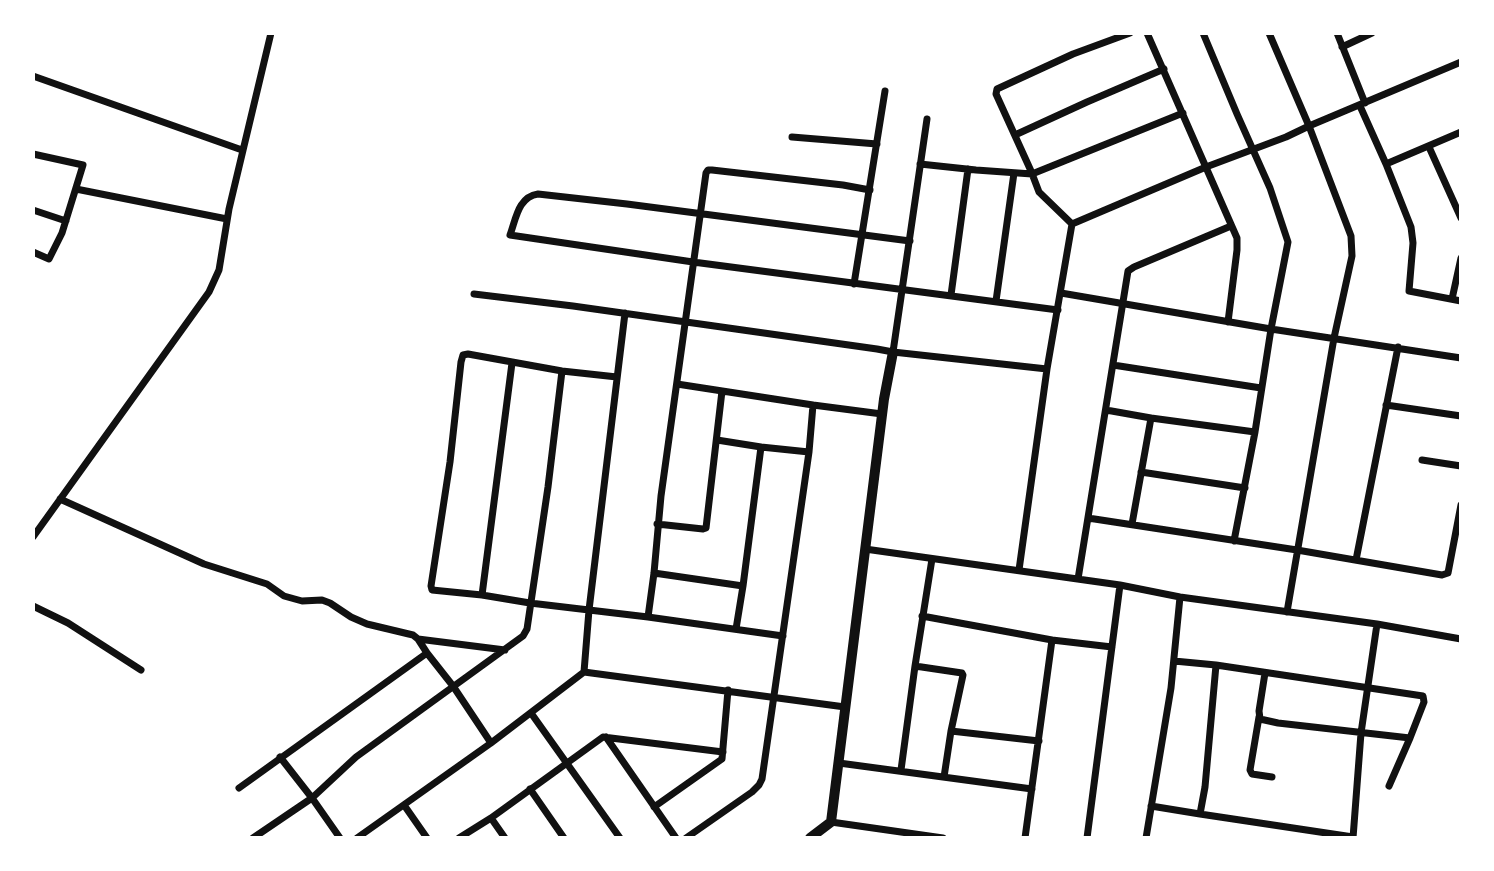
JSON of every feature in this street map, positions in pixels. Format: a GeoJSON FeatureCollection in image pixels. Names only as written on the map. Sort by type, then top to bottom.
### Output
{"type":"FeatureCollection","features":[{"type":"Feature","properties":{"kind":"street"},"geometry":{"type":"LineString","coordinates":[[33,537],[209,292],[219,270],[242,150],[271,33]]}},
{"type":"Feature","properties":{"kind":"street"},"geometry":{"type":"LineString","coordinates":[[1072,224],[1042,197],[996,94],[998,87],[1073,54],[1130,33]]}},
{"type":"Feature","properties":{"kind":"street"},"geometry":{"type":"LineString","coordinates":[[1147,33],[1238,244],[1227,322]]}},
{"type":"Feature","properties":{"kind":"street"},"geometry":{"type":"LineString","coordinates":[[1203,33],[1270,188],[1288,242],[1234,541]]}},
{"type":"Feature","properties":{"kind":"street"},"geometry":{"type":"LineString","coordinates":[[1269,33],[1309,126],[1352,244],[1287,612]]}},
{"type":"Feature","properties":{"kind":"street"},"geometry":{"type":"LineString","coordinates":[[1337,33],[1411,227],[1409,290],[1456,300],[1461,258]]}},
{"type":"Feature","properties":{"kind":"street"},"geometry":{"type":"LineString","coordinates":[[1342,47],[1372,33]]}},
{"type":"Feature","properties":{"kind":"street"},"geometry":{"type":"LineString","coordinates":[[1072,224],[1461,62]]}},
{"type":"Feature","properties":{"kind":"street"},"geometry":{"type":"LineString","coordinates":[[1015,135],[1164,69]]}},
{"type":"Feature","properties":{"kind":"street"},"geometry":{"type":"LineString","coordinates":[[33,76],[242,150]]}},
{"type":"Feature","properties":{"kind":"street"},"geometry":{"type":"LineString","coordinates":[[854,284],[885,91]]}},
{"type":"Feature","properties":{"kind":"street"},"geometry":{"type":"LineString","coordinates":[[920,163],[1032,174],[1183,113]]}},
{"type":"Feature","properties":{"kind":"street"},"geometry":{"type":"LineString","coordinates":[[810,838],[831,822],[882,414],[927,119]]}},
{"type":"Feature","properties":{"kind":"street"},"geometry":{"type":"LineString","coordinates":[[1386,164],[1461,132]]}},
{"type":"Feature","properties":{"kind":"street"},"geometry":{"type":"LineString","coordinates":[[792,137],[877,144]]}},
{"type":"Feature","properties":{"kind":"street"},"geometry":{"type":"LineString","coordinates":[[1429,147],[1461,218]]}},
{"type":"Feature","properties":{"kind":"street"},"geometry":{"type":"LineString","coordinates":[[33,154],[83,165],[66,221],[49,259],[33,252]]}},
{"type":"Feature","properties":{"kind":"street"},"geometry":{"type":"LineString","coordinates":[[648,617],[657,524],[706,173],[708,170],[870,190]]}},
{"type":"Feature","properties":{"kind":"street"},"geometry":{"type":"LineString","coordinates":[[951,295],[972,170]]}},
{"type":"Feature","properties":{"kind":"street"},"geometry":{"type":"LineString","coordinates":[[996,301],[1014,173]]}},
{"type":"Feature","properties":{"kind":"street"},"geometry":{"type":"LineString","coordinates":[[76,188],[228,219]]}},
{"type":"Feature","properties":{"kind":"street"},"geometry":{"type":"LineString","coordinates":[[910,241],[538,194],[529,195],[522,201],[510,235],[1058,310]]}},
{"type":"Feature","properties":{"kind":"street"},"geometry":{"type":"LineString","coordinates":[[33,210],[66,221]]}},
{"type":"Feature","properties":{"kind":"street"},"geometry":{"type":"LineString","coordinates":[[1019,570],[1047,369],[1072,224]]}},
{"type":"Feature","properties":{"kind":"street"},"geometry":{"type":"LineString","coordinates":[[1078,579],[1129,269],[1231,226]]}},
{"type":"Feature","properties":{"kind":"street"},"geometry":{"type":"LineString","coordinates":[[1061,293],[1461,358]]}},
{"type":"Feature","properties":{"kind":"street"},"geometry":{"type":"LineString","coordinates":[[474,294],[893,352],[1047,369]]}},
{"type":"Feature","properties":{"kind":"street"},"geometry":{"type":"LineString","coordinates":[[584,672],[625,313]]}},
{"type":"Feature","properties":{"kind":"street"},"geometry":{"type":"LineString","coordinates":[[1356,560],[1398,348]]}},
{"type":"Feature","properties":{"kind":"street"},"geometry":{"type":"LineString","coordinates":[[617,377],[463,355],[432,590],[783,636]]}},
{"type":"Feature","properties":{"kind":"street"},"geometry":{"type":"LineString","coordinates":[[481,595],[512,363]]}},
{"type":"Feature","properties":{"kind":"street"},"geometry":{"type":"LineString","coordinates":[[1113,365],[1261,388]]}},
{"type":"Feature","properties":{"kind":"street"},"geometry":{"type":"LineString","coordinates":[[253,838],[312,798],[356,757],[523,636],[527,629],[562,371]]}},
{"type":"Feature","properties":{"kind":"street"},"geometry":{"type":"LineString","coordinates":[[677,384],[882,414]]}},
{"type":"Feature","properties":{"kind":"street"},"geometry":{"type":"LineString","coordinates":[[657,524],[706,528],[722,391]]}},
{"type":"Feature","properties":{"kind":"street"},"geometry":{"type":"LineString","coordinates":[[686,838],[759,785],[762,779],[809,452],[813,405]]}},
{"type":"Feature","properties":{"kind":"street"},"geometry":{"type":"LineString","coordinates":[[1386,405],[1461,416]]}},
{"type":"Feature","properties":{"kind":"street"},"geometry":{"type":"LineString","coordinates":[[1106,410],[1255,432]]}},
{"type":"Feature","properties":{"kind":"street"},"geometry":{"type":"LineString","coordinates":[[1132,524],[1151,418]]}},
{"type":"Feature","properties":{"kind":"street"},"geometry":{"type":"LineString","coordinates":[[717,440],[809,452]]}},
{"type":"Feature","properties":{"kind":"street"},"geometry":{"type":"LineString","coordinates":[[736,629],[761,447]]}},
{"type":"Feature","properties":{"kind":"street"},"geometry":{"type":"LineString","coordinates":[[1422,460],[1461,466]]}},
{"type":"Feature","properties":{"kind":"street"},"geometry":{"type":"LineString","coordinates":[[1141,472],[1245,488]]}},
{"type":"Feature","properties":{"kind":"street"},"geometry":{"type":"LineString","coordinates":[[60,499],[204,564],[267,584],[284,596],[302,601],[322,600],[367,624],[414,635],[453,686],[491,743]]}},
{"type":"Feature","properties":{"kind":"street"},"geometry":{"type":"LineString","coordinates":[[1088,518],[1447,575],[1461,505]]}},
{"type":"Feature","properties":{"kind":"street"},"geometry":{"type":"LineString","coordinates":[[866,549],[1120,584],[1180,597],[1377,624],[1461,639]]}},
{"type":"Feature","properties":{"kind":"street"},"geometry":{"type":"LineString","coordinates":[[901,770],[932,559]]}},
{"type":"Feature","properties":{"kind":"street"},"geometry":{"type":"LineString","coordinates":[[654,573],[743,586]]}},
{"type":"Feature","properties":{"kind":"street"},"geometry":{"type":"LineString","coordinates":[[1087,838],[1120,584]]}},
{"type":"Feature","properties":{"kind":"street"},"geometry":{"type":"LineString","coordinates":[[1146,838],[1171,688],[1180,597]]}},
{"type":"Feature","properties":{"kind":"street"},"geometry":{"type":"LineString","coordinates":[[33,606],[68,623],[141,670]]}},
{"type":"Feature","properties":{"kind":"street"},"geometry":{"type":"LineString","coordinates":[[922,616],[1052,640],[1112,647]]}},
{"type":"Feature","properties":{"kind":"street"},"geometry":{"type":"LineString","coordinates":[[1151,806],[1353,837],[1361,733],[1377,624]]}},
{"type":"Feature","properties":{"kind":"street"},"geometry":{"type":"LineString","coordinates":[[418,639],[505,650]]}},
{"type":"Feature","properties":{"kind":"street"},"geometry":{"type":"LineString","coordinates":[[1025,838],[1052,640]]}},
{"type":"Feature","properties":{"kind":"street"},"geometry":{"type":"LineString","coordinates":[[239,788],[427,653]]}},
{"type":"Feature","properties":{"kind":"street"},"geometry":{"type":"LineString","coordinates":[[1174,661],[1423,696],[1424,702],[1389,786]]}},
{"type":"Feature","properties":{"kind":"street"},"geometry":{"type":"LineString","coordinates":[[1200,814],[1216,665]]}},
{"type":"Feature","properties":{"kind":"street"},"geometry":{"type":"LineString","coordinates":[[915,666],[961,673],[963,676],[944,777]]}},
{"type":"Feature","properties":{"kind":"street"},"geometry":{"type":"LineString","coordinates":[[357,838],[491,743],[584,672],[845,707]]}},
{"type":"Feature","properties":{"kind":"street"},"geometry":{"type":"LineString","coordinates":[[1265,673],[1250,770],[1252,774],[1272,777]]}},
{"type":"Feature","properties":{"kind":"street"},"geometry":{"type":"LineString","coordinates":[[654,807],[722,759],[728,690]]}},
{"type":"Feature","properties":{"kind":"street"},"geometry":{"type":"LineString","coordinates":[[531,713],[620,838]]}},
{"type":"Feature","properties":{"kind":"street"},"geometry":{"type":"LineString","coordinates":[[1259,717],[1278,723],[1410,738]]}},
{"type":"Feature","properties":{"kind":"street"},"geometry":{"type":"LineString","coordinates":[[951,731],[1039,741]]}},
{"type":"Feature","properties":{"kind":"street"},"geometry":{"type":"LineString","coordinates":[[459,838],[491,818],[599,739],[606,737],[723,752]]}},
{"type":"Feature","properties":{"kind":"street"},"geometry":{"type":"LineString","coordinates":[[606,737],[676,838]]}},
{"type":"Feature","properties":{"kind":"street"},"geometry":{"type":"LineString","coordinates":[[280,757],[340,838]]}},
{"type":"Feature","properties":{"kind":"street"},"geometry":{"type":"LineString","coordinates":[[839,762],[1032,789]]}},
{"type":"Feature","properties":{"kind":"street"},"geometry":{"type":"LineString","coordinates":[[530,789],[564,838]]}},
{"type":"Feature","properties":{"kind":"street"},"geometry":{"type":"LineString","coordinates":[[404,805],[427,838]]}},
{"type":"Feature","properties":{"kind":"street"},"geometry":{"type":"LineString","coordinates":[[491,818],[505,838]]}},
{"type":"Feature","properties":{"kind":"street"},"geometry":{"type":"LineString","coordinates":[[831,822],[943,838]]}}]}
